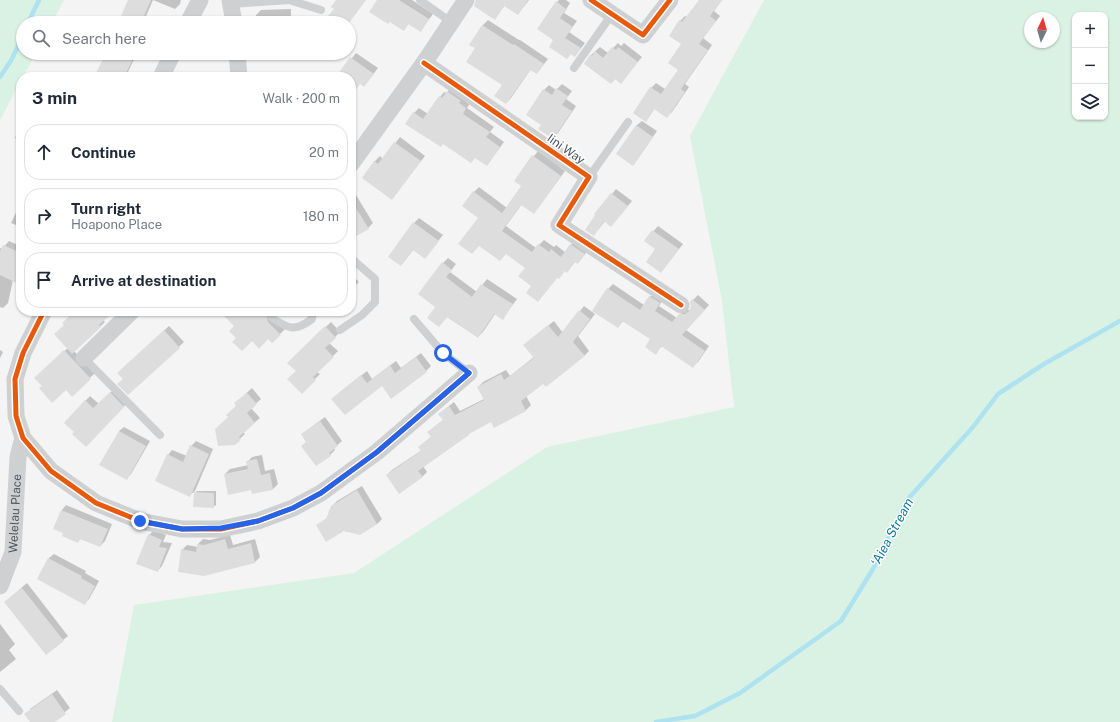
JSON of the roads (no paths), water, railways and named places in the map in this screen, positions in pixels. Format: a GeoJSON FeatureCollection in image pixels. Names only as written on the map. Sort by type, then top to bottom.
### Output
{"type":"FeatureCollection","features":[{"type":"Feature","properties":{"kind":"street"},"geometry":{"type":"LineString","coordinates":[[192,16],[200,0]]}},
{"type":"Feature","properties":{"kind":"street"},"geometry":{"type":"LineString","coordinates":[[356,157],[424,63],[466,0]]}},
{"type":"Feature","properties":{"kind":"street"},"geometry":{"type":"LineString","coordinates":[[591,0],[643,35],[670,0]]}},
{"type":"Feature","properties":{"kind":"street"},"geometry":{"type":"LineString","coordinates":[[230,2],[233,16]]}},
{"type":"Feature","properties":{"kind":"street"},"geometry":{"type":"LineString","coordinates":[[164,72],[170,60]]}},
{"type":"Feature","properties":{"kind":"street"},"geometry":{"type":"LineString","coordinates":[[238,60],[239,72]]}},
{"type":"Feature","properties":{"kind":"street","name":"Iini Way"},"geometry":{"type":"LineString","coordinates":[[424,63],[589,177],[559,225],[681,305]]}},
{"type":"Feature","properties":{"kind":"street"},"geometry":{"type":"LineString","coordinates":[[42,316],[23,353],[15,379],[16,416],[23,438],[51,471],[96,503],[140,521],[182,529],[221,528],[258,521],[293,508],[321,493],[377,452],[469,373]]}},
{"type":"Feature","properties":{"kind":"street"},"geometry":{"type":"LineString","coordinates":[[84,358],[127,316]]}},
{"type":"Feature","properties":{"kind":"street","name":"Welelau Place"},"geometry":{"type":"LineString","coordinates":[[0,586],[13,552],[18,457],[23,438]]}},
{"type":"Feature","properties":{"kind":"lane"},"geometry":{"type":"LineString","coordinates":[[230,2],[289,0],[321,10]]}},
{"type":"Feature","properties":{"kind":"lane"},"geometry":{"type":"LineString","coordinates":[[420,0],[452,22]]}},
{"type":"Feature","properties":{"kind":"lane"},"geometry":{"type":"LineString","coordinates":[[574,68],[612,14]]}},
{"type":"Feature","properties":{"kind":"lane"},"geometry":{"type":"LineString","coordinates":[[589,177],[628,122]]}},
{"type":"Feature","properties":{"kind":"lane"},"geometry":{"type":"LineString","coordinates":[[340,330],[362,315],[375,302],[375,279],[356,262]]}},
{"type":"Feature","properties":{"kind":"lane"},"geometry":{"type":"LineString","coordinates":[[272,318],[286,327],[296,328],[304,325],[312,316]]}},
{"type":"Feature","properties":{"kind":"lane"},"geometry":{"type":"LineString","coordinates":[[414,319],[443,353],[469,373]]}},
{"type":"Feature","properties":{"kind":"lane"},"geometry":{"type":"LineString","coordinates":[[84,358],[160,435]]}},
{"type":"Feature","properties":{"kind":"lane"},"geometry":{"type":"LineString","coordinates":[[0,689],[19,711]]}},
{"type":"Feature","properties":{"kind":"waterway"},"geometry":{"type":"LineString","coordinates":[[31,16],[39,0]]}},
{"type":"Feature","properties":{"kind":"waterway"},"geometry":{"type":"LineString","coordinates":[[0,77],[16,50]]}},
{"type":"Feature","properties":{"kind":"waterway","name":"ʻAiea Stream"},"geometry":{"type":"LineString","coordinates":[[656,722],[695,716],[740,693],[841,621],[873,569],[907,500],[973,427],[998,394],[1044,364],[1120,321]]}}]}
